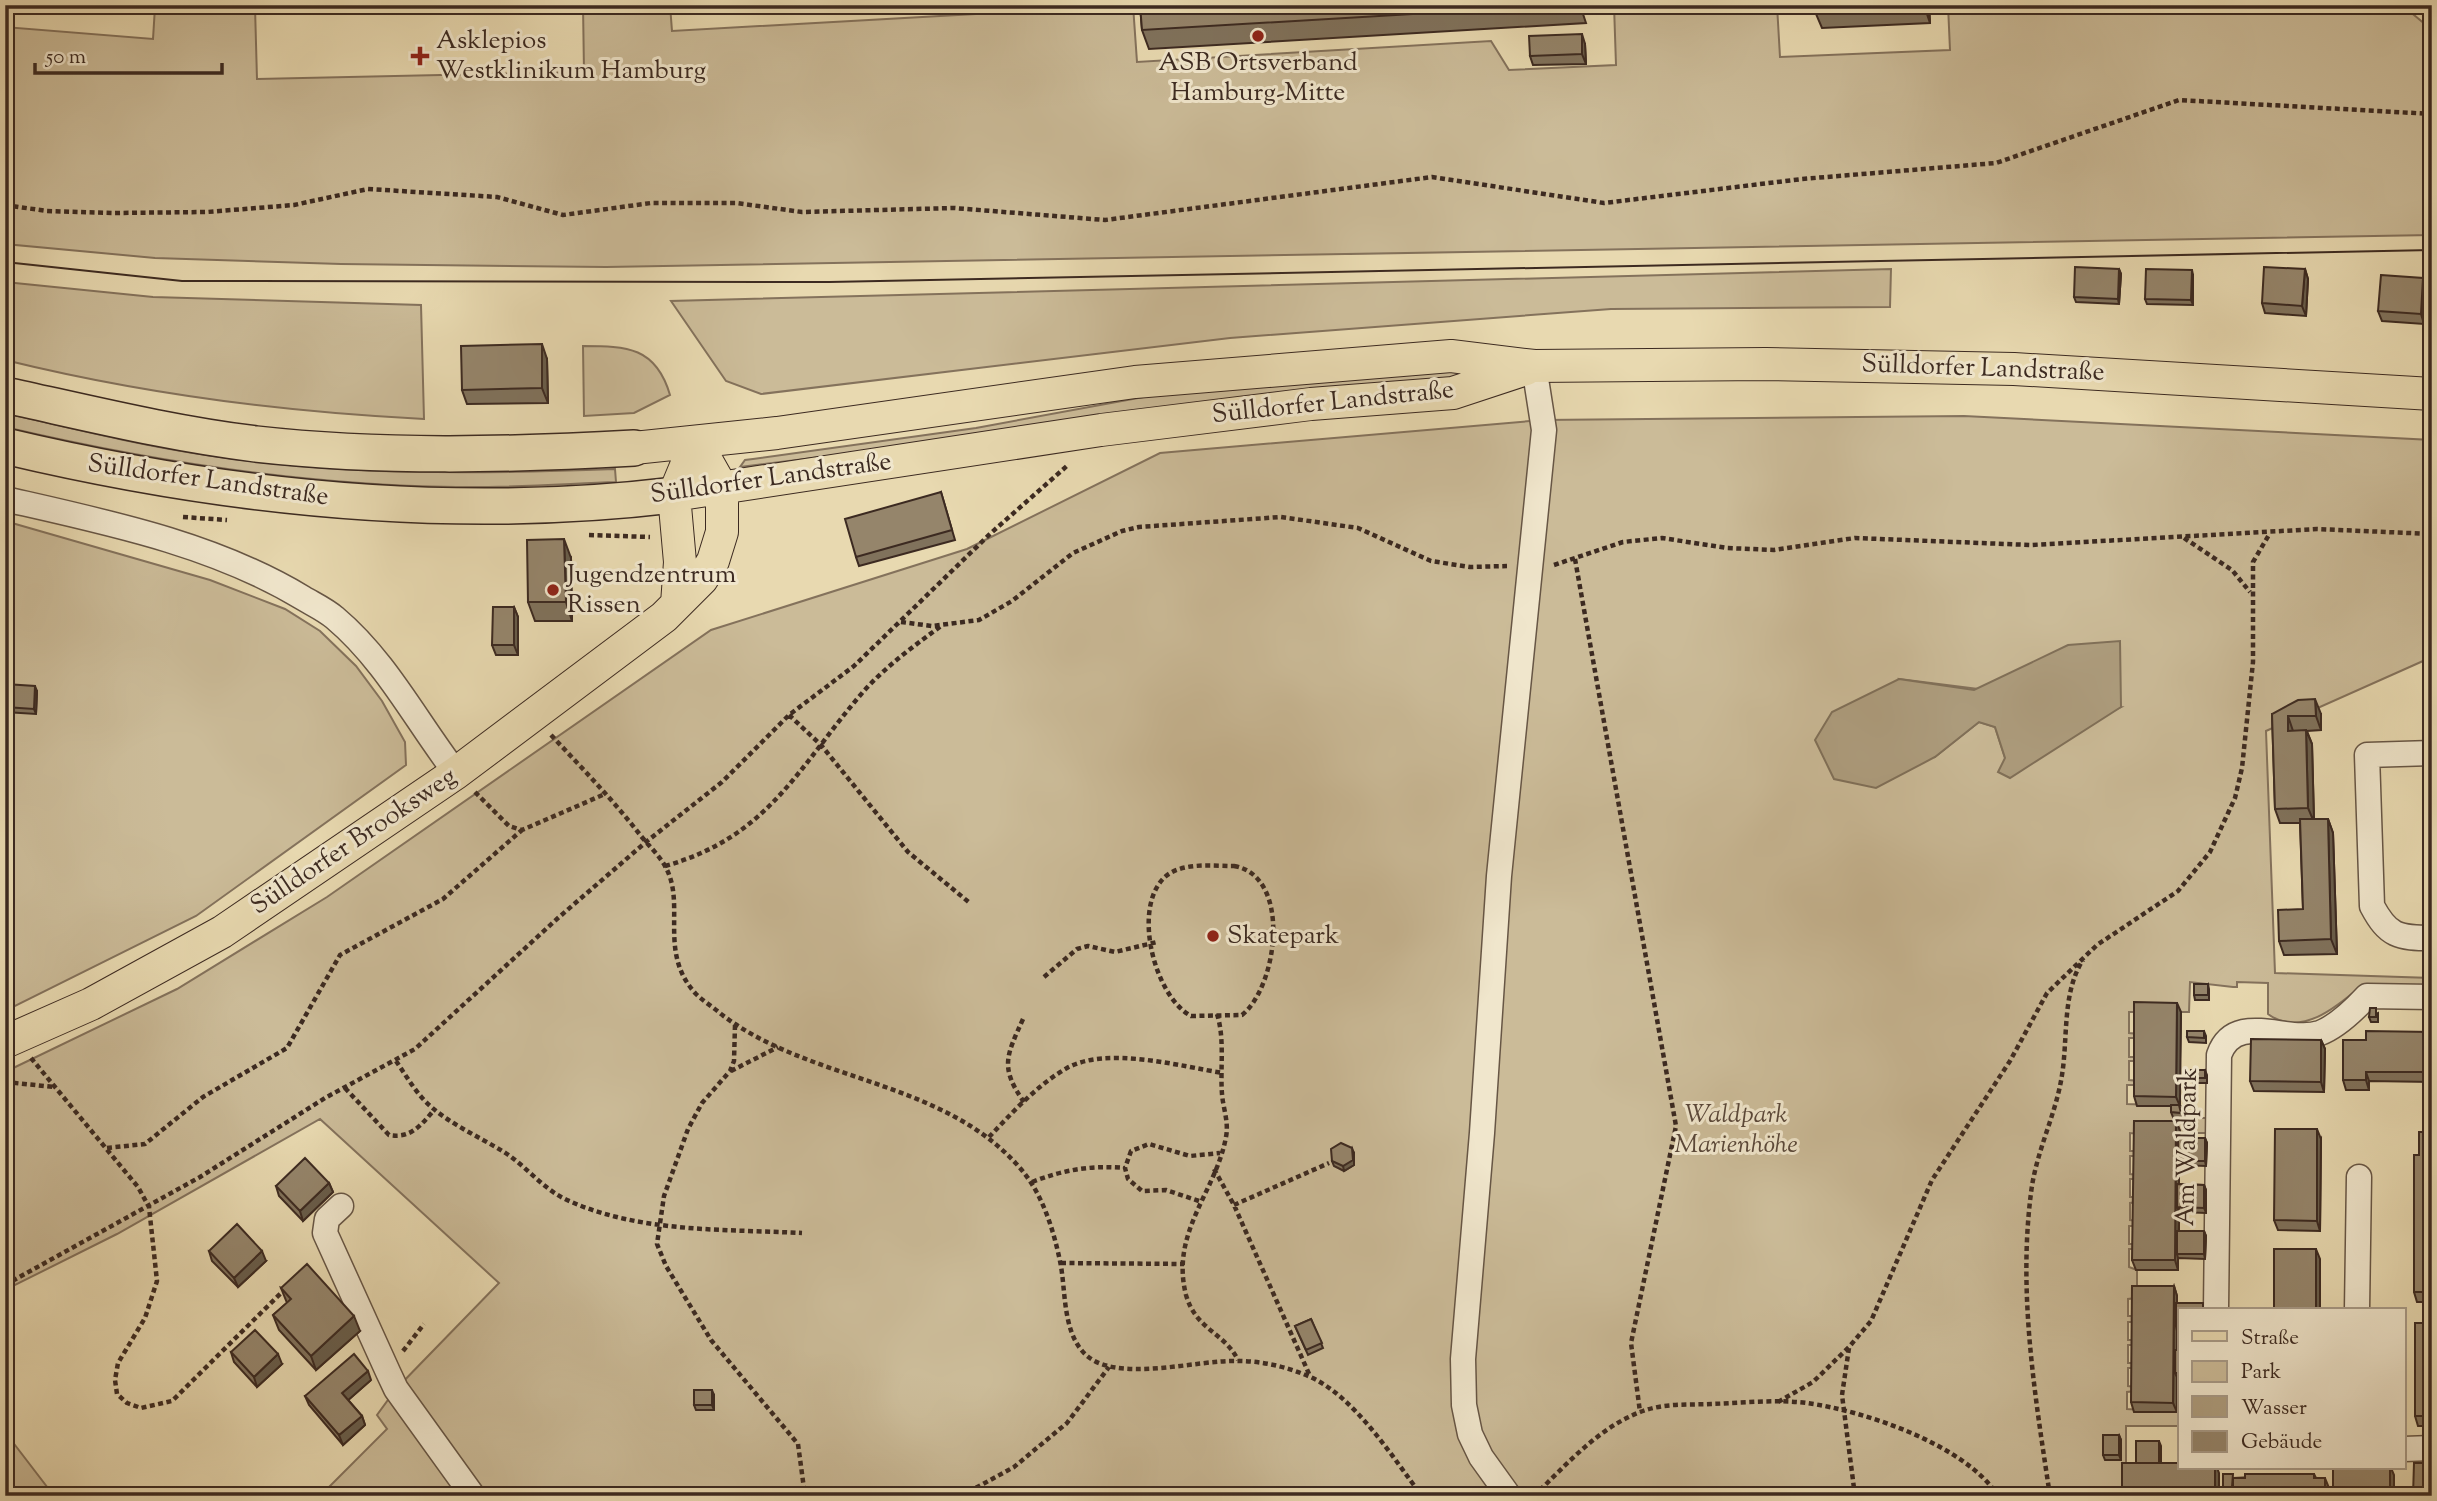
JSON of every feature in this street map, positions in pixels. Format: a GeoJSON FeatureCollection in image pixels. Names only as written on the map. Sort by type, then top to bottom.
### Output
{"type":"FeatureCollection","features":[{"type":"Feature","properties":{"kind":"highway","name":"Sülldorfer Landstraße"},"geometry":{"type":"LineString","coordinates":[[5,395],[194,435],[331,450],[442,455],[634,447]]}},
{"type":"Feature","properties":{"kind":"highway","name":"Sülldorfer Landstraße"},"geometry":{"type":"LineString","coordinates":[[5,446],[179,482],[340,501],[509,505],[612,502],[674,495]]}},
{"type":"Feature","properties":{"kind":"main road","name":"Sülldorfer Landstraße"},"geometry":{"type":"LineString","coordinates":[[634,447],[696,442],[1135,382],[1451,356],[1534,366],[1766,363],[1976,367],[2432,394]]}},
{"type":"Feature","properties":{"kind":"main road","name":"Sülldorfer Landstraße"},"geometry":{"type":"LineString","coordinates":[[674,495],[1101,430],[1311,404],[1453,393],[1534,366]]}},
{"type":"Feature","properties":{"kind":"main road","name":"Sülldorfer Brooksweg"},"geometry":{"type":"LineString","coordinates":[[10,1040],[91,1004],[222,932],[462,779],[533,715],[677,604],[702,579],[713,561],[722,532],[722,488],[696,442]]}},
{"type":"Feature","properties":{"kind":"main road"},"geometry":{"type":"LineString","coordinates":[[677,604],[680,562],[674,495],[696,442]]}},
{"type":"Feature","properties":{"kind":"street"},"geometry":{"type":"LineString","coordinates":[[1509,1496],[1481,1457],[1471,1434],[1464,1405],[1463,1359],[1482,1133],[1498,889],[1544,430],[1534,366]]}},
{"type":"Feature","properties":{"kind":"street"},"geometry":{"type":"LineString","coordinates":[[5,499],[160,538],[282,586],[334,617],[388,673],[424,731],[462,779]]}},
{"type":"Feature","properties":{"kind":"street"},"geometry":{"type":"LineString","coordinates":[[2432,753],[2367,755],[2372,906],[2383,927],[2404,938],[2432,938]]}},
{"type":"Feature","properties":{"kind":"street","name":"Am Waldpark"},"geometry":{"type":"LineString","coordinates":[[2216,1308],[2219,1055],[2224,1040],[2238,1032],[2319,1033],[2351,1012],[2367,996],[2432,997]]}},
{"type":"Feature","properties":{"kind":"street"},"geometry":{"type":"LineString","coordinates":[[2357,1308],[2359,1177]]}},
{"type":"Feature","properties":{"kind":"street"},"geometry":{"type":"LineString","coordinates":[[341,1206],[327,1219],[326,1233],[392,1380],[472,1496]]}},
{"type":"Feature","properties":{"kind":"street"},"geometry":{"type":"LineString","coordinates":[[2406,1449],[2432,1448]]}},
{"type":"Feature","properties":{"kind":"path"},"geometry":{"type":"LineString","coordinates":[[5,205],[86,212],[207,212],[293,205],[368,189],[497,197],[563,215],[651,203],[736,202],[802,212],[954,208],[1105,220],[1432,177],[1604,203],[1802,179],[1996,163],[2179,100],[2432,114]]}},
{"type":"Feature","properties":{"kind":"path"},"geometry":{"type":"LineString","coordinates":[[5,1285],[149,1207],[345,1088],[396,1061],[434,1034],[498,972],[646,842],[722,782],[789,715],[854,666],[1101,430]]}},
{"type":"Feature","properties":{"kind":"path"},"geometry":{"type":"LineString","coordinates":[[901,622],[942,625],[979,620],[996,612],[1073,553],[1139,527],[1303,518],[1373,533],[1414,556],[1439,563],[1489,567],[1529,564],[1550,566],[1623,542],[1662,538],[1727,548],[1774,550],[1855,538],[2031,545],[2317,529],[2432,534]]}},
{"type":"Feature","properties":{"kind":"path"},"geometry":{"type":"LineString","coordinates":[[1778,1402],[1813,1382],[1871,1321],[1932,1180],[2010,1061],[2047,993],[2086,955],[2178,891],[2196,872],[2217,838],[2235,798],[2242,768],[2253,662],[2253,562],[2270,533]]}},
{"type":"Feature","properties":{"kind":"path"},"geometry":{"type":"LineString","coordinates":[[2182,537],[2232,570],[2251,592]]}},
{"type":"Feature","properties":{"kind":"path"},"geometry":{"type":"LineString","coordinates":[[1575,559],[1676,1126],[1631,1343],[1640,1412]]}},
{"type":"Feature","properties":{"kind":"path"},"geometry":{"type":"LineString","coordinates":[[665,866],[713,848],[778,801],[879,675],[942,625]]}},
{"type":"Feature","properties":{"kind":"path"},"geometry":{"type":"LineString","coordinates":[[533,715],[605,794],[665,866],[677,962],[696,994],[749,1034],[818,1063],[922,1101],[989,1137],[1032,1182],[1051,1227],[1075,1338],[1083,1353],[1109,1367],[1130,1370],[1238,1360],[1262,1362],[1311,1377],[1351,1408],[1422,1496]]}},
{"type":"Feature","properties":{"kind":"path"},"geometry":{"type":"LineString","coordinates":[[789,715],[821,745],[908,852],[971,904]]}},
{"type":"Feature","properties":{"kind":"path"},"geometry":{"type":"LineString","coordinates":[[462,779],[501,820],[522,830]]}},
{"type":"Feature","properties":{"kind":"path"},"geometry":{"type":"LineString","coordinates":[[106,1148],[145,1144],[203,1097],[287,1048],[340,955],[443,899],[522,830],[605,794]]}},
{"type":"Feature","properties":{"kind":"path"},"geometry":{"type":"LineString","coordinates":[[1234,866],[1252,871],[1266,890],[1271,905],[1273,945],[1270,964],[1257,999],[1242,1015],[1218,1016],[1191,1016],[1182,1012],[1155,968],[1153,895],[1166,877],[1184,867],[1234,866]]}},
{"type":"Feature","properties":{"kind":"path"},"geometry":{"type":"LineString","coordinates":[[1045,977],[1077,949],[1088,946],[1115,953],[1154,943]]}},
{"type":"Feature","properties":{"kind":"path"},"geometry":{"type":"LineString","coordinates":[[2050,1496],[2029,1333],[2027,1227],[2036,1159],[2062,1078],[2073,978],[2086,955]]}},
{"type":"Feature","properties":{"kind":"path"},"geometry":{"type":"LineString","coordinates":[[1218,1016],[1222,1092],[1227,1125],[1214,1169],[1189,1225],[1184,1264],[1185,1292],[1191,1310],[1201,1325],[1232,1347],[1238,1360]]}},
{"type":"Feature","properties":{"kind":"path"},"geometry":{"type":"LineString","coordinates":[[1023,1019],[1007,1057],[1007,1069],[1011,1083],[1024,1102]]}},
{"type":"Feature","properties":{"kind":"path"},"geometry":{"type":"LineString","coordinates":[[730,1071],[737,1038],[735,1024]]}},
{"type":"Feature","properties":{"kind":"path"},"geometry":{"type":"LineString","coordinates":[[10,1040],[55,1087],[106,1148],[149,1207],[157,1281],[145,1318],[118,1363],[115,1380],[117,1394],[127,1403],[141,1408],[172,1401],[291,1283]]}},
{"type":"Feature","properties":{"kind":"path"},"geometry":{"type":"LineString","coordinates":[[778,1047],[730,1071],[702,1102],[688,1129],[658,1222],[659,1254],[699,1323],[798,1444],[802,1453],[805,1496]]}},
{"type":"Feature","properties":{"kind":"path"},"geometry":{"type":"LineString","coordinates":[[989,1137],[1055,1076],[1084,1062],[1135,1059],[1223,1073]]}},
{"type":"Feature","properties":{"kind":"path"},"geometry":{"type":"LineString","coordinates":[[396,1061],[435,1109],[521,1163],[550,1191],[567,1200],[617,1218],[802,1233]]}},
{"type":"Feature","properties":{"kind":"path"},"geometry":{"type":"LineString","coordinates":[[5,1082],[55,1087]]}},
{"type":"Feature","properties":{"kind":"path"},"geometry":{"type":"LineString","coordinates":[[345,1088],[389,1135],[399,1137],[416,1130],[435,1109]]}},
{"type":"Feature","properties":{"kind":"path"},"geometry":{"type":"LineString","coordinates":[[1199,1201],[1166,1190],[1142,1191],[1128,1179],[1125,1168],[1131,1151],[1139,1145],[1163,1147],[1190,1156],[1220,1153]]}},
{"type":"Feature","properties":{"kind":"path"},"geometry":{"type":"LineString","coordinates":[[1234,1205],[1329,1163]]}},
{"type":"Feature","properties":{"kind":"path"},"geometry":{"type":"LineString","coordinates":[[1032,1182],[1069,1170],[1101,1166],[1125,1168]]}},
{"type":"Feature","properties":{"kind":"path"},"geometry":{"type":"LineString","coordinates":[[1214,1169],[1234,1205],[1311,1377]]}},
{"type":"Feature","properties":{"kind":"path"},"geometry":{"type":"LineString","coordinates":[[1060,1263],[1184,1264]]}},
{"type":"Feature","properties":{"kind":"path"},"geometry":{"type":"LineString","coordinates":[[1849,1347],[1842,1379],[1855,1496]]}},
{"type":"Feature","properties":{"kind":"path"},"geometry":{"type":"LineString","coordinates":[[961,1496],[1014,1466],[1067,1423],[1109,1367]]}},
{"type":"Feature","properties":{"kind":"path"},"geometry":{"type":"LineString","coordinates":[[1534,1496],[1587,1446],[1640,1412],[1674,1405],[1778,1402],[1807,1403],[1844,1412],[1948,1450],[1982,1475],[1998,1496]]}},
{"type":"Feature","properties":{"kind":"green space"},"geometry":{"type":"Polygon","coordinates":[[[583,5],[670,5],[672,31],[993,13],[993,5],[1133,5],[1137,62],[1491,41],[1509,70],[1616,65],[1614,5],[1777,5],[1780,57],[1950,50],[1948,5],[2402,5],[2432,30],[2432,235],[606,267],[341,264],[155,258],[5,244],[5,27],[153,39],[155,7],[255,7],[257,79],[584,72],[583,5]]]}},
{"type":"Feature","properties":{"kind":"green space"},"geometry":{"type":"Polygon","coordinates":[[[1891,269],[1890,307],[1611,309],[1230,338],[761,394],[726,381],[671,301],[1891,269]]]}},
{"type":"Feature","properties":{"kind":"green space"},"geometry":{"type":"Polygon","coordinates":[[[5,282],[153,297],[421,305],[424,419],[318,412],[213,400],[109,383],[5,360],[5,282]]]}},
{"type":"Feature","properties":{"kind":"green space"},"geometry":{"type":"Polygon","coordinates":[[[583,346],[613,347],[638,352],[657,367],[670,395],[634,413],[584,416],[583,346]]]}},
{"type":"Feature","properties":{"kind":"green space"},"geometry":{"type":"Polygon","coordinates":[[[1454,369],[1503,373],[740,467],[745,460],[976,428],[1149,396],[1454,369]]]}},
{"type":"Feature","properties":{"kind":"green space"},"geometry":{"type":"Polygon","coordinates":[[[5,413],[109,437],[263,463],[414,472],[615,469],[616,482],[456,487],[342,482],[286,476],[173,461],[61,440],[5,427],[5,413]]]}},
{"type":"Feature","properties":{"kind":"green space","name":"Waldpark Marienhöhe"},"geometry":{"type":"Polygon","coordinates":[[[1964,416],[2432,440],[2432,657],[2266,731],[2275,973],[2432,978],[2432,987],[2361,986],[2318,1017],[2293,1023],[2280,1021],[2268,1014],[2268,983],[2237,982],[2237,987],[2233,987],[2190,982],[2189,1012],[2129,1012],[2129,1033],[2139,1034],[2139,1038],[2129,1038],[2129,1057],[2139,1057],[2139,1061],[2129,1061],[2129,1080],[2139,1081],[2139,1085],[2127,1085],[2127,1104],[2181,1106],[2181,1110],[2173,1110],[2173,1118],[2209,1118],[2207,1133],[2190,1133],[2190,1139],[2130,1133],[2130,1151],[2138,1151],[2138,1156],[2130,1156],[2130,1174],[2138,1175],[2138,1179],[2130,1179],[2130,1197],[2138,1197],[2138,1202],[2130,1203],[2130,1220],[2138,1221],[2138,1226],[2129,1226],[2129,1244],[2137,1244],[2137,1249],[2129,1249],[2129,1267],[2137,1270],[2137,1298],[2128,1299],[2128,1316],[2136,1316],[2136,1322],[2128,1322],[2128,1340],[2135,1340],[2136,1345],[2128,1345],[2128,1363],[2136,1363],[2136,1368],[2128,1368],[2128,1386],[2136,1387],[2136,1391],[2127,1392],[2127,1409],[2178,1412],[2178,1426],[2126,1426],[2126,1496],[1529,1496],[1522,1492],[1518,1496],[320,1496],[387,1429],[377,1415],[396,1389],[499,1283],[320,1119],[117,1234],[5,1290],[5,1072],[177,989],[327,897],[711,630],[967,549],[1160,453],[1542,420],[1964,416]],[[1899,679],[1935,757],[1979,722],[1995,727],[2005,758],[2121,707],[1899,679]]]}},
{"type":"Feature","properties":{"kind":"green space"},"geometry":{"type":"Polygon","coordinates":[[[5,521],[210,580],[285,609],[320,631],[356,666],[382,701],[405,742],[406,765],[196,916],[5,1011],[5,521]]]}},
{"type":"Feature","properties":{"kind":"green space"},"geometry":{"type":"Polygon","coordinates":[[[5,1432],[54,1496],[5,1496],[5,1432]]]}},
{"type":"Feature","properties":{"kind":"water"},"geometry":{"type":"Polygon","coordinates":[[[2120,641],[2121,707],[2010,778],[1998,772],[2005,758],[1995,727],[1979,722],[1935,757],[1876,788],[1834,779],[1815,740],[1832,712],[1899,679],[1974,690],[2068,645],[2120,641]]]}},
{"type":"Feature","properties":{"kind":"building"},"geometry":{"type":"Polygon","coordinates":[[[1140,5],[1562,5],[1142,30],[1140,5]]]}},
{"type":"Feature","properties":{"kind":"building"},"geometry":{"type":"Polygon","coordinates":[[[1816,5],[1925,5],[1925,8],[1816,14],[1816,5]]]}},
{"type":"Feature","properties":{"kind":"building"},"geometry":{"type":"Polygon","coordinates":[[[1582,34],[1582,54],[1530,56],[1529,36],[1582,34]]]}},
{"type":"Feature","properties":{"kind":"building"},"geometry":{"type":"Polygon","coordinates":[[[2075,267],[2119,269],[2118,299],[2074,297],[2075,267]]]}},
{"type":"Feature","properties":{"kind":"building"},"geometry":{"type":"Polygon","coordinates":[[[2264,267],[2305,269],[2302,306],[2262,303],[2264,267]]]}},
{"type":"Feature","properties":{"kind":"building"},"geometry":{"type":"Polygon","coordinates":[[[2146,269],[2192,270],[2191,300],[2145,299],[2146,269]]]}},
{"type":"Feature","properties":{"kind":"building"},"geometry":{"type":"Polygon","coordinates":[[[2381,275],[2423,278],[2421,314],[2378,311],[2381,275]]]}},
{"type":"Feature","properties":{"kind":"building"},"geometry":{"type":"Polygon","coordinates":[[[542,344],[542,388],[462,390],[461,346],[542,344]]]}},
{"type":"Feature","properties":{"kind":"building"},"geometry":{"type":"Polygon","coordinates":[[[941,492],[952,530],[856,557],[845,519],[941,492]]]}},
{"type":"Feature","properties":{"kind":"building"},"geometry":{"type":"Polygon","coordinates":[[[564,539],[566,602],[528,602],[527,540],[564,539]]]}},
{"type":"Feature","properties":{"kind":"building"},"geometry":{"type":"Polygon","coordinates":[[[493,607],[514,607],[514,645],[492,645],[493,607]]]}},
{"type":"Feature","properties":{"kind":"building"},"geometry":{"type":"Polygon","coordinates":[[[5,684],[35,686],[34,709],[5,707],[5,684]]]}},
{"type":"Feature","properties":{"kind":"building"},"geometry":{"type":"Polygon","coordinates":[[[2315,699],[2316,716],[2288,716],[2288,731],[2306,730],[2308,808],[2275,809],[2272,714],[2298,700],[2315,699]]]}},
{"type":"Feature","properties":{"kind":"building"},"geometry":{"type":"Polygon","coordinates":[[[2300,819],[2328,819],[2331,939],[2279,941],[2278,910],[2303,909],[2300,819]]]}},
{"type":"Feature","properties":{"kind":"building"},"geometry":{"type":"Polygon","coordinates":[[[2194,984],[2208,984],[2208,995],[2194,995],[2194,984]]]}},
{"type":"Feature","properties":{"kind":"building"},"geometry":{"type":"Polygon","coordinates":[[[2134,1002],[2177,1003],[2176,1097],[2134,1096],[2134,1002]]]}},
{"type":"Feature","properties":{"kind":"building"},"geometry":{"type":"Polygon","coordinates":[[[2370,1008],[2376,1008],[2376,1017],[2369,1017],[2370,1008]]]}},
{"type":"Feature","properties":{"kind":"building"},"geometry":{"type":"Polygon","coordinates":[[[2187,1031],[2204,1031],[2204,1038],[2187,1037],[2187,1031]]]}},
{"type":"Feature","properties":{"kind":"building"},"geometry":{"type":"Polygon","coordinates":[[[2366,1031],[2432,1032],[2432,1072],[2366,1072],[2366,1080],[2343,1080],[2343,1040],[2366,1040],[2366,1031]]]}},
{"type":"Feature","properties":{"kind":"building"},"geometry":{"type":"Polygon","coordinates":[[[2251,1039],[2321,1040],[2321,1082],[2250,1081],[2251,1039]]]}},
{"type":"Feature","properties":{"kind":"building"},"geometry":{"type":"Polygon","coordinates":[[[2191,1070],[2205,1070],[2205,1078],[2191,1078],[2191,1070]]]}},
{"type":"Feature","properties":{"kind":"building"},"geometry":{"type":"Polygon","coordinates":[[[2171,1105],[2179,1105],[2181,1113],[2171,1112],[2171,1105]]]}},
{"type":"Feature","properties":{"kind":"building"},"geometry":{"type":"Polygon","coordinates":[[[2182,1114],[2192,1114],[2192,1121],[2182,1121],[2182,1114]]]}},
{"type":"Feature","properties":{"kind":"building"},"geometry":{"type":"Polygon","coordinates":[[[2134,1121],[2176,1121],[2175,1260],[2132,1260],[2134,1121]]]}},
{"type":"Feature","properties":{"kind":"building"},"geometry":{"type":"Polygon","coordinates":[[[2275,1129],[2317,1129],[2317,1221],[2274,1220],[2275,1129]]]}},
{"type":"Feature","properties":{"kind":"building"},"geometry":{"type":"Polygon","coordinates":[[[2419,1132],[2432,1132],[2432,1292],[2414,1292],[2414,1155],[2419,1155],[2419,1132]]]}},
{"type":"Feature","properties":{"kind":"building"},"geometry":{"type":"Polygon","coordinates":[[[2178,1138],[2205,1138],[2205,1161],[2178,1161],[2178,1138]]]}},
{"type":"Feature","properties":{"kind":"building"},"geometry":{"type":"Polygon","coordinates":[[[1341,1143],[1352,1148],[1353,1160],[1343,1166],[1332,1161],[1331,1149],[1341,1143]]]}},
{"type":"Feature","properties":{"kind":"building"},"geometry":{"type":"Polygon","coordinates":[[[305,1158],[329,1183],[300,1211],[276,1186],[305,1158]]]}},
{"type":"Feature","properties":{"kind":"building"},"geometry":{"type":"Polygon","coordinates":[[[2177,1184],[2204,1185],[2204,1208],[2177,1207],[2177,1184]]]}},
{"type":"Feature","properties":{"kind":"building"},"geometry":{"type":"Polygon","coordinates":[[[237,1224],[262,1251],[234,1278],[209,1251],[237,1224]]]}},
{"type":"Feature","properties":{"kind":"building"},"geometry":{"type":"Polygon","coordinates":[[[2177,1231],[2204,1231],[2204,1254],[2177,1254],[2177,1231]]]}},
{"type":"Feature","properties":{"kind":"building"},"geometry":{"type":"Polygon","coordinates":[[[2274,1249],[2316,1249],[2316,1308],[2274,1308],[2274,1249]]]}},
{"type":"Feature","properties":{"kind":"building"},"geometry":{"type":"Polygon","coordinates":[[[307,1264],[354,1316],[311,1356],[273,1315],[291,1299],[281,1288],[307,1264]]]}},
{"type":"Feature","properties":{"kind":"building"},"geometry":{"type":"Polygon","coordinates":[[[2132,1286],[2174,1286],[2173,1403],[2131,1402],[2132,1286]]]}},
{"type":"Feature","properties":{"kind":"building"},"geometry":{"type":"Polygon","coordinates":[[[2176,1303],[2203,1303],[2203,1308],[2178,1308],[2176,1326],[2176,1303]]]}},
{"type":"Feature","properties":{"kind":"building"},"geometry":{"type":"Polygon","coordinates":[[[1311,1319],[1322,1343],[1306,1350],[1295,1326],[1311,1319]]]}},
{"type":"Feature","properties":{"kind":"building"},"geometry":{"type":"Polygon","coordinates":[[[2415,1323],[2432,1323],[2432,1416],[2415,1416],[2415,1323]]]}},
{"type":"Feature","properties":{"kind":"building"},"geometry":{"type":"Polygon","coordinates":[[[255,1330],[278,1354],[254,1377],[231,1352],[255,1330]]]}},
{"type":"Feature","properties":{"kind":"building"},"geometry":{"type":"Polygon","coordinates":[[[2175,1350],[2178,1350],[2178,1373],[2175,1373],[2175,1350]]]}},
{"type":"Feature","properties":{"kind":"building"},"geometry":{"type":"Polygon","coordinates":[[[354,1354],[368,1371],[342,1393],[362,1416],[339,1435],[305,1396],[354,1354]]]}},
{"type":"Feature","properties":{"kind":"building"},"geometry":{"type":"Polygon","coordinates":[[[694,1390],[712,1390],[712,1405],[694,1405],[694,1390]]]}},
{"type":"Feature","properties":{"kind":"building"},"geometry":{"type":"Polygon","coordinates":[[[2103,1435],[2119,1435],[2119,1455],[2103,1455],[2103,1435]]]}},
{"type":"Feature","properties":{"kind":"building"},"geometry":{"type":"Polygon","coordinates":[[[2136,1441],[2159,1441],[2159,1463],[2136,1463],[2136,1441]]]}},
{"type":"Feature","properties":{"kind":"building"},"geometry":{"type":"Polygon","coordinates":[[[2122,1463],[2178,1463],[2178,1470],[2215,1470],[2215,1496],[2122,1496],[2122,1463]]]}},
{"type":"Feature","properties":{"kind":"building"},"geometry":{"type":"Polygon","coordinates":[[[2414,1463],[2432,1463],[2432,1496],[2413,1496],[2414,1463]]]}},
{"type":"Feature","properties":{"kind":"building"},"geometry":{"type":"Polygon","coordinates":[[[2333,1470],[2390,1470],[2390,1496],[2333,1496],[2333,1470]]]}},
{"type":"Feature","properties":{"kind":"building"},"geometry":{"type":"Polygon","coordinates":[[[2223,1474],[2233,1474],[2232,1487],[2223,1487],[2223,1474]]]}},
{"type":"Feature","properties":{"kind":"building"},"geometry":{"type":"Polygon","coordinates":[[[2245,1474],[2314,1474],[2314,1478],[2325,1478],[2325,1496],[2233,1496],[2233,1478],[2245,1478],[2245,1474]]]}},
{"type":"Feature","properties":{"kind":"tram line"},"geometry":{"type":"LineString","coordinates":[[5,262],[182,281],[829,282],[2432,250]]}},
{"type":"Feature","properties":{"kind":"place","name":"ASB Ortsverband Hamburg-Mitte"},"geometry":{"type":"Point","coordinates":[1258,36]}},
{"type":"Feature","properties":{"kind":"place","name":"Asklepios Westklinikum Hamburg"},"geometry":{"type":"Point","coordinates":[420,56]}},
{"type":"Feature","properties":{"kind":"place","name":"Jugendzentrum Rissen"},"geometry":{"type":"Point","coordinates":[553,590]}},
{"type":"Feature","properties":{"kind":"place","name":"Skatepark"},"geometry":{"type":"Point","coordinates":[1213,936]}}]}
